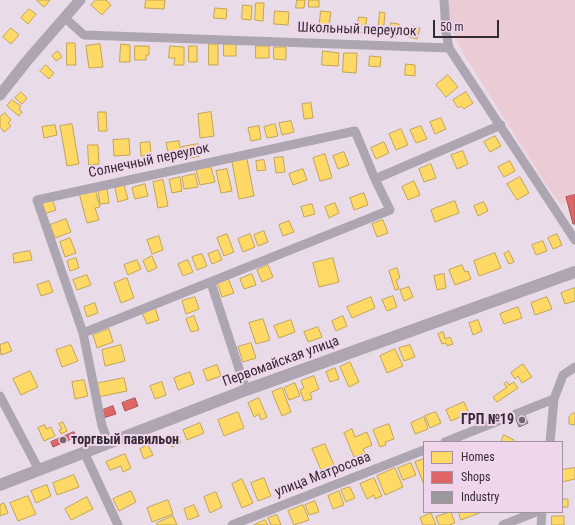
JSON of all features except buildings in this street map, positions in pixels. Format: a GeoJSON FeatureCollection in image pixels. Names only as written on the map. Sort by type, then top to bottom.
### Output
{"type":"FeatureCollection","features":[{"type":"Feature","properties":{"kind":"main road","name":"Первомайская улица"},"geometry":{"type":"LineString","coordinates":[[0,485],[246,390],[575,272]]}},
{"type":"Feature","properties":{"kind":"street"},"geometry":{"type":"LineString","coordinates":[[0,95],[80,0]]}},
{"type":"Feature","properties":{"kind":"street"},"geometry":{"type":"LineString","coordinates":[[444,0],[446,32],[449,48],[501,125],[575,240]]}},
{"type":"Feature","properties":{"kind":"street","name":"Школьный переулок"},"geometry":{"type":"LineString","coordinates":[[65,18],[84,35],[449,48]]}},
{"type":"Feature","properties":{"kind":"street"},"geometry":{"type":"LineString","coordinates":[[374,179],[501,125]]}},
{"type":"Feature","properties":{"kind":"street","name":"Солнечный переулок"},"geometry":{"type":"LineString","coordinates":[[83,333],[390,210],[374,179],[355,131],[37,200],[83,333],[102,426],[109,443]]}},
{"type":"Feature","properties":{"kind":"street"},"geometry":{"type":"LineString","coordinates":[[211,283],[246,390]]}},
{"type":"Feature","properties":{"kind":"street"},"geometry":{"type":"LineString","coordinates":[[550,441],[554,399],[563,375],[575,367]]}},
{"type":"Feature","properties":{"kind":"street"},"geometry":{"type":"LineString","coordinates":[[0,396],[39,470]]}},
{"type":"Feature","properties":{"kind":"street"},"geometry":{"type":"LineString","coordinates":[[448,441],[554,399]]}},
{"type":"Feature","properties":{"kind":"street","name":"улица Матросова"},"geometry":{"type":"LineString","coordinates":[[232,525],[423,450]]}},
{"type":"Feature","properties":{"kind":"street"},"geometry":{"type":"LineString","coordinates":[[84,452],[118,525]]}},
{"type":"Feature","properties":{"kind":"street"},"geometry":{"type":"LineString","coordinates":[[503,525],[533,513]]}},
{"type":"Feature","properties":{"kind":"street"},"geometry":{"type":"LineString","coordinates":[[541,525],[542,513]]}},
{"type":"Feature","properties":{"kind":"shaded area"},"geometry":{"type":"Polygon","coordinates":[[[449,0],[575,0],[575,196],[562,206],[543,180],[463,53],[449,24],[449,0]]]}},
{"type":"Feature","properties":{"kind":"place","name":"ГРП №19"},"geometry":{"type":"Point","coordinates":[522,420]}},
{"type":"Feature","properties":{"kind":"place","name":"торгвый павильон"},"geometry":{"type":"Point","coordinates":[63,440]}}]}
